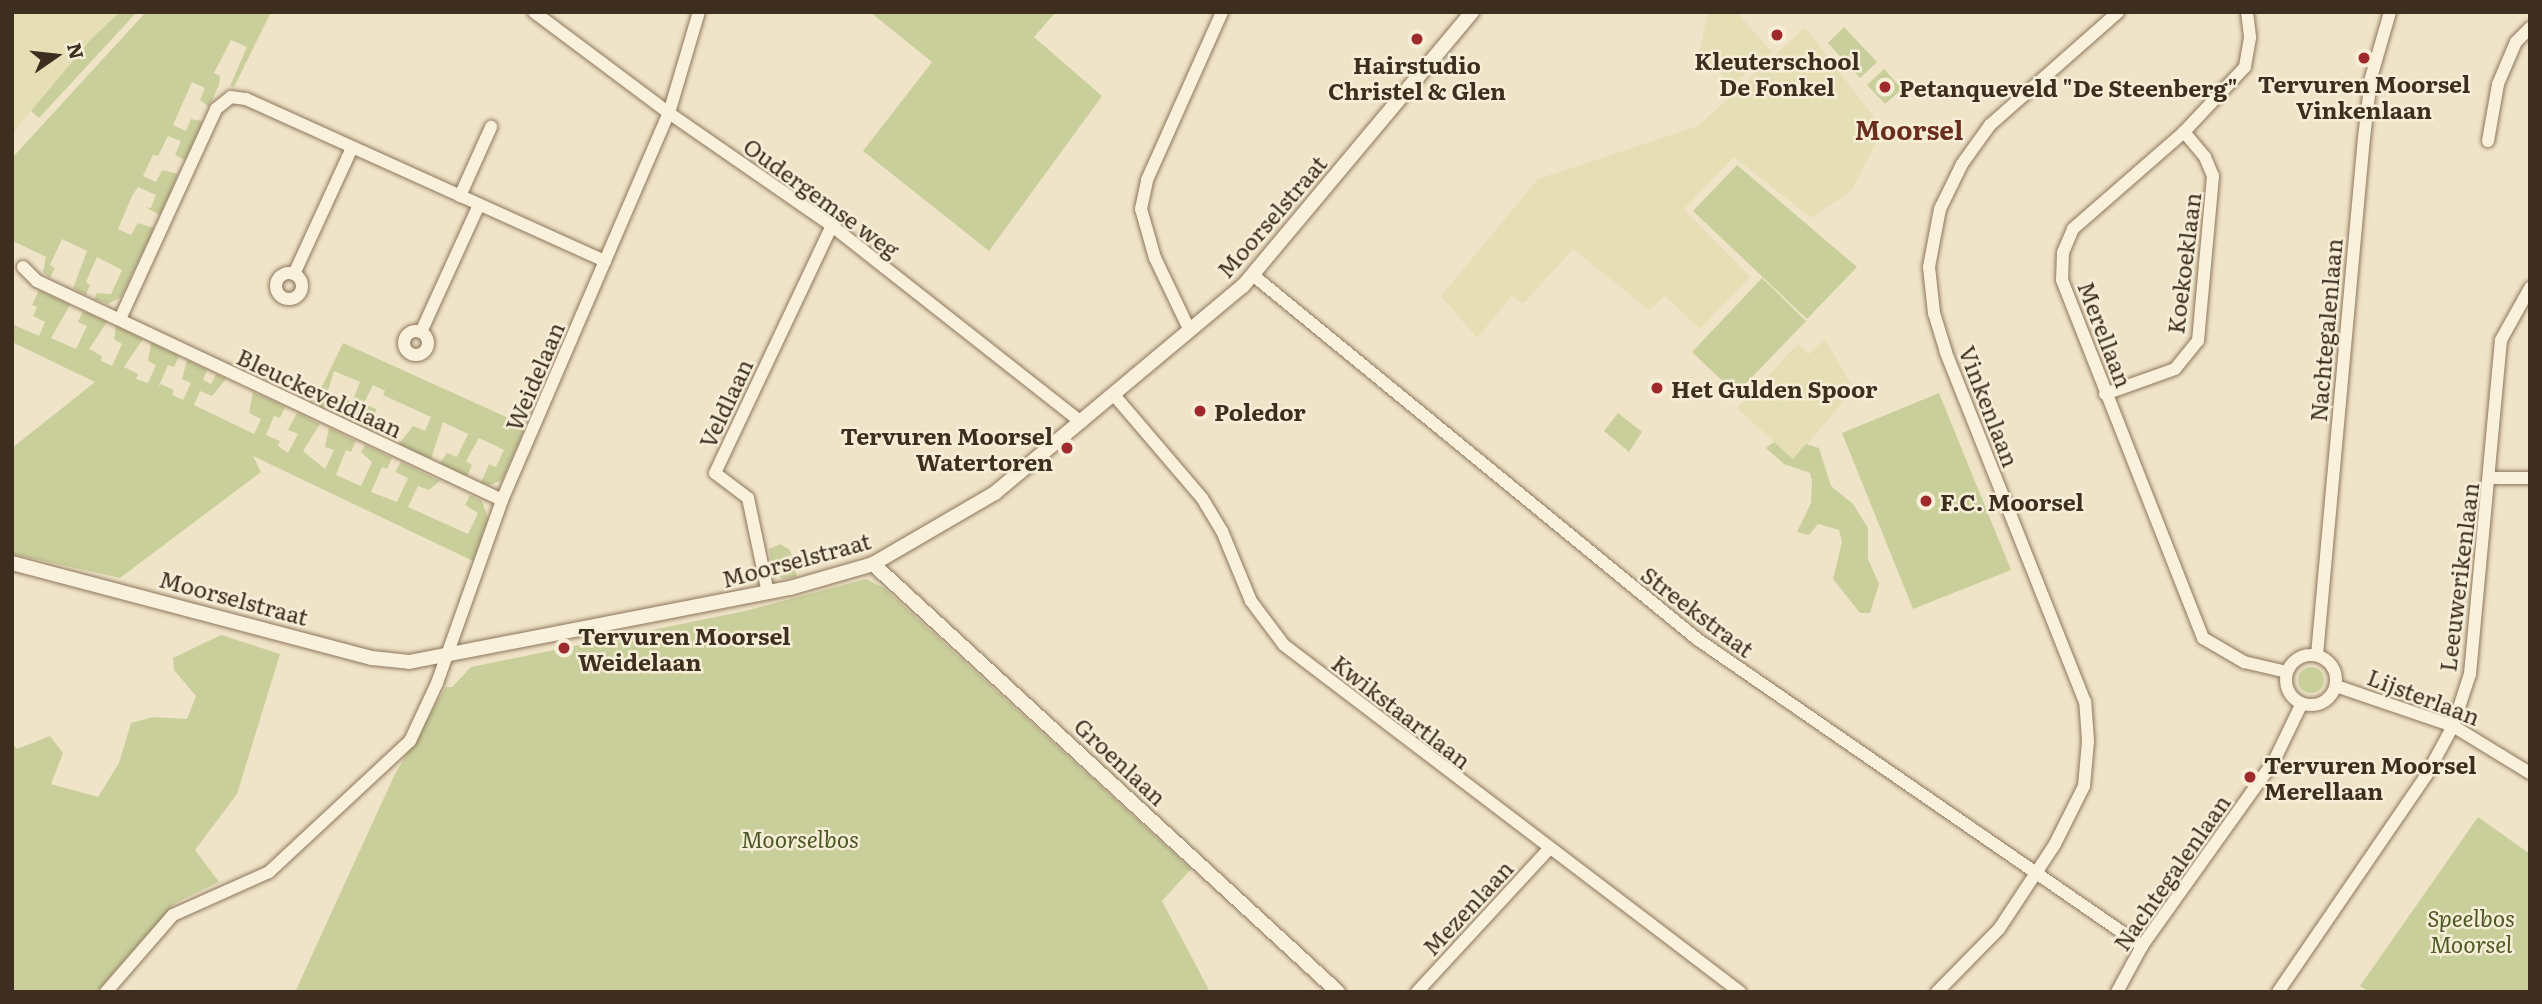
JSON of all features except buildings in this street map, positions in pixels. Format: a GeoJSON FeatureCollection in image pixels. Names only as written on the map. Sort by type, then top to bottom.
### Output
{"type":"FeatureCollection","features":[{"type":"Feature","properties":{"kind":"street","name":"Oudergemse weg"},"geometry":{"type":"LineString","coordinates":[[534,12],[669,113],[832,226],[1082,422]]}},
{"type":"Feature","properties":{"kind":"street","name":"Weidelaan"},"geometry":{"type":"LineString","coordinates":[[106,992],[173,915],[269,872],[348,795],[400,754],[420,723],[502,500],[669,113],[699,12]]}},
{"type":"Feature","properties":{"kind":"street"},"geometry":{"type":"LineString","coordinates":[[1190,331],[1155,258],[1141,209],[1147,180],[1222,12]]}},
{"type":"Feature","properties":{"kind":"street","name":"Moorselstraat"},"geometry":{"type":"LineString","coordinates":[[12,563],[372,658],[409,663],[768,593],[873,564],[977,506],[1082,422],[1254,275],[1472,12]]}},
{"type":"Feature","properties":{"kind":"street","name":"Vinkenlaan"},"geometry":{"type":"LineString","coordinates":[[1937,992],[1999,929],[2036,874],[2084,786],[2088,741],[2085,702],[1946,352],[1934,313],[1929,267],[1940,209],[1962,164],[1990,125],[2118,12]]}},
{"type":"Feature","properties":{"kind":"street","name":"Merellaan"},"geometry":{"type":"LineString","coordinates":[[2247,12],[2250,38],[2245,67],[2184,132],[2073,229],[2063,253],[2062,280],[2203,638],[2244,662],[2287,671]]}},
{"type":"Feature","properties":{"kind":"street","name":"Nachtegalenlaan"},"geometry":{"type":"LineString","coordinates":[[2317,655],[2364,138],[2371,78],[2390,12]]}},
{"type":"Feature","properties":{"kind":"street"},"geometry":{"type":"LineString","coordinates":[[2488,141],[2498,83],[2516,42],[2530,28]]}},
{"type":"Feature","properties":{"kind":"street"},"geometry":{"type":"LineString","coordinates":[[120,319],[216,109],[225,99],[246,99],[606,261]]}},
{"type":"Feature","properties":{"kind":"street"},"geometry":{"type":"LineString","coordinates":[[460,196],[491,127]]}},
{"type":"Feature","properties":{"kind":"street","name":"Koekoeklaan"},"geometry":{"type":"LineString","coordinates":[[2105,394],[2175,369],[2198,341],[2213,176],[2205,157],[2184,132]]}},
{"type":"Feature","properties":{"kind":"street"},"geometry":{"type":"LineString","coordinates":[[295,274],[352,148]]}},
{"type":"Feature","properties":{"kind":"street"},"geometry":{"type":"LineString","coordinates":[[421,332],[479,205]]}},
{"type":"Feature","properties":{"kind":"street","name":"Veldlaan"},"geometry":{"type":"LineString","coordinates":[[768,593],[748,498],[715,474],[832,226]]}},
{"type":"Feature","properties":{"kind":"street","name":"Bleuckeveldlaan"},"geometry":{"type":"LineString","coordinates":[[23,267],[37,281],[502,500]]}},
{"type":"Feature","properties":{"kind":"street","name":"Streekstraat"},"geometry":{"type":"LineString","coordinates":[[1254,275],[1697,639],[2142,946]]}},
{"type":"Feature","properties":{"kind":"street","name":"Leeuwerikenlaan"},"geometry":{"type":"LineString","coordinates":[[2278,992],[2427,774],[2453,726],[2470,674],[2491,478],[2501,340],[2530,288]]}},
{"type":"Feature","properties":{"kind":"street","name":"Kwikstaartlaan"},"geometry":{"type":"LineString","coordinates":[[1114,395],[1202,498],[1222,531],[1251,601],[1284,645],[1548,850],[1740,992]]}},
{"type":"Feature","properties":{"kind":"street"},"geometry":{"type":"LineString","coordinates":[[2491,478],[2530,478]]}},
{"type":"Feature","properties":{"kind":"street","name":"Groenlaan"},"geometry":{"type":"LineString","coordinates":[[873,564],[1338,992]]}},
{"type":"Feature","properties":{"kind":"street"},"geometry":{"type":"LineString","coordinates":[[2317,655],[2335,670],[2336,686],[2323,702],[2302,704],[2287,687],[2287,671],[2299,657],[2317,655]]}},
{"type":"Feature","properties":{"kind":"street","name":"Lijsterlaan"},"geometry":{"type":"LineString","coordinates":[[2336,686],[2453,726],[2530,773]]}},
{"type":"Feature","properties":{"kind":"street","name":"Nachtegalenlaan"},"geometry":{"type":"LineString","coordinates":[[2116,992],[2142,946],[2274,761],[2302,704]]}},
{"type":"Feature","properties":{"kind":"street","name":"Mezenlaan"},"geometry":{"type":"LineString","coordinates":[[1417,992],[1548,850]]}},
{"type":"Feature","properties":{"kind":"shaded area"},"geometry":{"type":"Polygon","coordinates":[[[12,12],[120,12],[92,38],[12,134],[12,12]]]}},
{"type":"Feature","properties":{"kind":"shaded area"},"geometry":{"type":"Polygon","coordinates":[[[1708,12],[1736,12],[1772,52],[1732,85],[1699,54],[1708,12]]]}},
{"type":"Feature","properties":{"kind":"shaded area"},"geometry":{"type":"Polygon","coordinates":[[[1805,27],[1883,129],[1852,190],[1811,218],[1734,157],[1684,209],[1750,277],[1700,329],[1665,296],[1649,310],[1573,249],[1523,304],[1512,296],[1477,338],[1441,296],[1538,179],[1698,126],[1805,27]]]}},
{"type":"Feature","properties":{"kind":"shaded area"},"geometry":{"type":"Polygon","coordinates":[[[1825,339],[1854,389],[1794,460],[1737,408],[1798,344],[1809,354],[1825,339]]]}},
{"type":"Feature","properties":{"kind":"green space"},"geometry":{"type":"Polygon","coordinates":[[[120,12],[137,12],[39,118],[31,111],[92,38],[120,12]]]}},
{"type":"Feature","properties":{"kind":"green space"},"geometry":{"type":"Polygon","coordinates":[[[146,12],[271,12],[234,87],[230,86],[247,47],[231,40],[214,73],[220,76],[219,85],[209,107],[200,100],[205,88],[192,82],[173,125],[186,131],[191,119],[203,121],[185,160],[175,155],[181,141],[168,136],[158,156],[153,155],[143,176],[156,182],[162,170],[178,174],[160,215],[145,207],[151,208],[156,195],[138,187],[132,196],[118,229],[131,235],[138,223],[154,228],[121,297],[108,304],[94,299],[97,293],[111,294],[122,270],[97,257],[86,282],[90,285],[86,295],[73,288],[87,251],[62,239],[50,265],[55,268],[50,278],[43,272],[46,257],[15,242],[12,245],[12,158],[146,12]]]}},
{"type":"Feature","properties":{"kind":"green space"},"geometry":{"type":"Polygon","coordinates":[[[870,12],[1056,12],[1034,37],[1102,96],[989,251],[863,151],[932,62],[870,12]]]}},
{"type":"Feature","properties":{"kind":"green space"},"geometry":{"type":"Polygon","coordinates":[[[1844,27],[1877,62],[1860,78],[1828,43],[1844,27]]]}},
{"type":"Feature","properties":{"kind":"green space","name":"Petanqueveld \"De Steenberg\""},"geometry":{"type":"Polygon","coordinates":[[[1884,69],[1902,89],[1885,104],[1867,85],[1884,69]]]}},
{"type":"Feature","properties":{"kind":"green space"},"geometry":{"type":"Polygon","coordinates":[[[1737,165],[1857,267],[1807,319],[1693,211],[1737,165]]]}},
{"type":"Feature","properties":{"kind":"green space"},"geometry":{"type":"Polygon","coordinates":[[[1762,278],[1806,321],[1736,394],[1692,352],[1762,278]]]}},
{"type":"Feature","properties":{"kind":"green space"},"geometry":{"type":"Polygon","coordinates":[[[39,290],[70,305],[51,338],[76,349],[87,326],[78,322],[83,311],[107,322],[89,349],[102,356],[101,361],[112,366],[122,344],[114,339],[116,326],[143,339],[124,367],[138,374],[136,379],[148,383],[156,365],[148,361],[151,343],[179,356],[174,367],[168,365],[158,388],[161,384],[174,390],[172,395],[183,400],[191,383],[182,379],[187,360],[207,370],[203,380],[211,384],[216,374],[226,379],[212,396],[200,391],[194,405],[254,434],[261,419],[249,413],[253,392],[285,407],[280,418],[274,416],[266,435],[280,441],[278,446],[288,453],[298,434],[288,430],[297,413],[320,424],[303,451],[325,469],[334,450],[325,447],[329,428],[356,441],[351,452],[346,450],[336,475],[361,486],[372,462],[361,452],[365,445],[392,458],[387,469],[382,467],[371,492],[397,502],[408,478],[395,472],[401,462],[440,481],[429,490],[418,486],[408,507],[468,534],[478,513],[465,505],[470,495],[482,501],[488,518],[473,561],[253,456],[261,472],[120,578],[12,554],[12,448],[95,382],[12,342],[12,324],[39,336],[45,322],[33,316],[37,307],[32,305],[39,290]]]}},
{"type":"Feature","properties":{"kind":"green space"},"geometry":{"type":"Polygon","coordinates":[[[343,343],[526,426],[502,480],[490,485],[481,483],[489,464],[496,467],[504,450],[479,438],[466,461],[472,465],[467,476],[440,463],[447,453],[457,457],[468,434],[443,422],[431,459],[399,444],[413,426],[425,431],[431,417],[383,395],[385,391],[373,385],[364,403],[376,409],[372,431],[334,413],[343,398],[352,402],[360,382],[334,371],[323,408],[314,403],[343,343]]]}},
{"type":"Feature","properties":{"kind":"green space","name":"F.C. Moorsel"},"geometry":{"type":"Polygon","coordinates":[[[1939,393],[2011,570],[1913,609],[1842,433],[1939,393]]]}},
{"type":"Feature","properties":{"kind":"green space"},"geometry":{"type":"Polygon","coordinates":[[[1618,413],[1642,432],[1629,452],[1604,431],[1618,413]]]}},
{"type":"Feature","properties":{"kind":"green space"},"geometry":{"type":"Polygon","coordinates":[[[1774,442],[1793,459],[1806,444],[1819,448],[1831,486],[1853,504],[1868,528],[1868,559],[1879,584],[1870,613],[1860,613],[1833,579],[1842,542],[1839,530],[1818,524],[1809,535],[1797,532],[1811,503],[1810,473],[1784,464],[1766,448],[1774,442]]]}},
{"type":"Feature","properties":{"kind":"green space"},"geometry":{"type":"Polygon","coordinates":[[[780,544],[790,550],[797,577],[782,579],[773,570],[769,549],[780,544]]]}},
{"type":"Feature","properties":{"kind":"green space","name":"Moorselbos"},"geometry":{"type":"Polygon","coordinates":[[[866,579],[884,588],[1191,869],[1162,901],[1210,992],[295,992],[394,776],[446,687],[452,687],[471,667],[745,611],[866,579]]]}},
{"type":"Feature","properties":{"kind":"green space"},"geometry":{"type":"Polygon","coordinates":[[[221,635],[280,654],[237,794],[195,850],[219,882],[175,903],[96,992],[12,992],[12,743],[17,749],[50,736],[63,753],[51,784],[98,797],[119,763],[131,723],[153,717],[187,719],[196,696],[174,670],[173,658],[221,635]]]}},
{"type":"Feature","properties":{"kind":"green space"},"geometry":{"type":"Polygon","coordinates":[[[2311,667],[2320,671],[2324,680],[2320,689],[2311,693],[2302,689],[2298,680],[2302,671],[2311,667]]]}},
{"type":"Feature","properties":{"kind":"green space","name":"Speelbos Moorsel"},"geometry":{"type":"Polygon","coordinates":[[[2478,817],[2530,854],[2530,992],[2369,992],[2360,986],[2478,817]]]}},
{"type":"Feature","properties":{"kind":"place","name":"Kleuterschool De Fonkel"},"geometry":{"type":"Point","coordinates":[1777,35]}},
{"type":"Feature","properties":{"kind":"place","name":"Hairstudio Christel & Glen"},"geometry":{"type":"Point","coordinates":[1417,39]}},
{"type":"Feature","properties":{"kind":"place","name":"Tervuren Moorsel Vinkenlaan"},"geometry":{"type":"Point","coordinates":[2364,58]}},
{"type":"Feature","properties":{"kind":"place","name":"Petanqueveld \"De Steenberg\""},"geometry":{"type":"Point","coordinates":[1885,87]}},
{"type":"Feature","properties":{"kind":"place","name":"Het Gulden Spoor"},"geometry":{"type":"Point","coordinates":[1657,388]}},
{"type":"Feature","properties":{"kind":"place","name":"Poledor"},"geometry":{"type":"Point","coordinates":[1200,411]}},
{"type":"Feature","properties":{"kind":"place","name":"Tervuren Moorsel Watertoren"},"geometry":{"type":"Point","coordinates":[1067,448]}},
{"type":"Feature","properties":{"kind":"place","name":"F.C. Moorsel"},"geometry":{"type":"Point","coordinates":[1926,501]}},
{"type":"Feature","properties":{"kind":"place","name":"Tervuren Moorsel Weidelaan"},"geometry":{"type":"Point","coordinates":[564,648]}},
{"type":"Feature","properties":{"kind":"place","name":"Tervuren Moorsel Merellaan"},"geometry":{"type":"Point","coordinates":[2250,777]}},
{"type":"Feature","properties":{"kind":"district","name":"Moorsel"},"geometry":{"type":"Point","coordinates":[1909,129]}}]}
